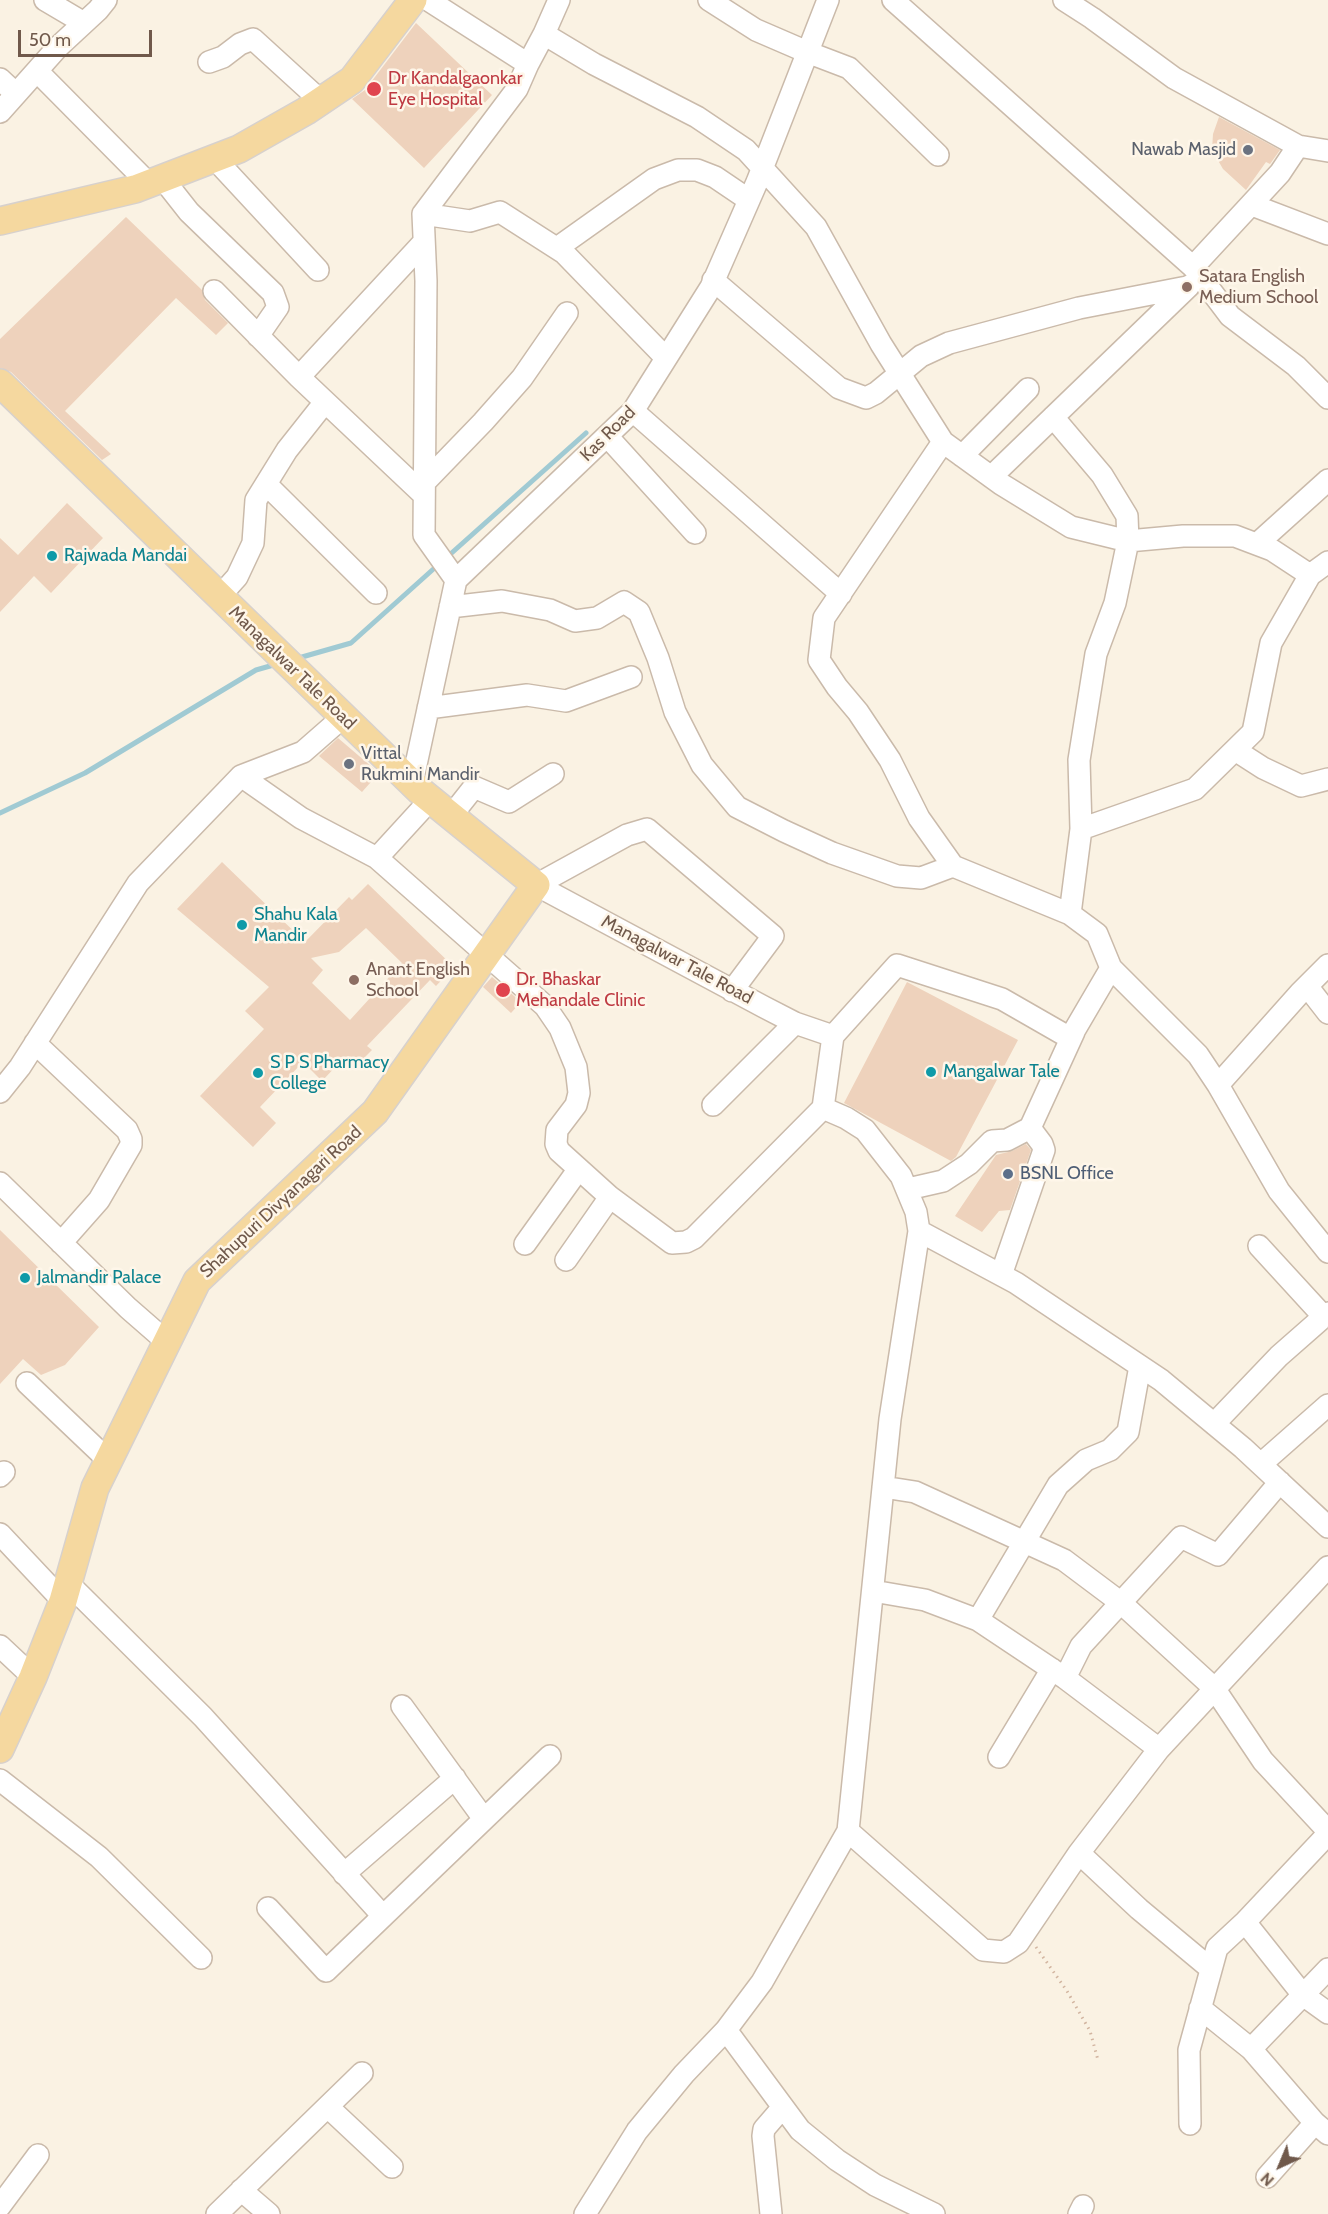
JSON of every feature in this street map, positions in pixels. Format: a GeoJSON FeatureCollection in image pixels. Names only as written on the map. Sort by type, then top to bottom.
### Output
{"type":"FeatureCollection","features":[{"type":"Feature","properties":{"kind":"main road"},"geometry":{"type":"LineString","coordinates":[[0,221],[135,189],[239,149],[352,80],[413,0]]}},
{"type":"Feature","properties":{"kind":"main road","name":"Managalwar Tale Road"},"geometry":{"type":"LineString","coordinates":[[0,383],[343,717],[431,799],[537,885]]}},
{"type":"Feature","properties":{"kind":"main road","name":"Shahupuri Divyanagari Road"},"geometry":{"type":"LineString","coordinates":[[0,1749],[33,1677],[66,1591],[95,1488],[197,1281],[375,1112],[537,885]]}},
{"type":"Feature","properties":{"kind":"street"},"geometry":{"type":"LineString","coordinates":[[45,0],[84,23]]}},
{"type":"Feature","properties":{"kind":"street"},"geometry":{"type":"LineString","coordinates":[[0,112],[58,47],[106,0]]}},
{"type":"Feature","properties":{"kind":"street"},"geometry":{"type":"LineString","coordinates":[[428,0],[528,64]]}},
{"type":"Feature","properties":{"kind":"street"},"geometry":{"type":"LineString","coordinates":[[431,799],[428,708],[456,580],[424,535],[423,213],[517,89],[559,0]]}},
{"type":"Feature","properties":{"kind":"street"},"geometry":{"type":"LineString","coordinates":[[709,0],[756,30],[849,68],[938,156]]}},
{"type":"Feature","properties":{"kind":"street","name":"Kas Road"},"geometry":{"type":"LineString","coordinates":[[456,580],[633,411],[713,280],[763,168],[828,0]]}},
{"type":"Feature","properties":{"kind":"street"},"geometry":{"type":"LineString","coordinates":[[893,0],[1193,277],[1230,316],[1296,366],[1328,398]]}},
{"type":"Feature","properties":{"kind":"street"},"geometry":{"type":"LineString","coordinates":[[1064,0],[1174,78],[1298,146],[1328,151]]}},
{"type":"Feature","properties":{"kind":"street"},"geometry":{"type":"LineString","coordinates":[[544,34],[594,64],[697,117],[746,150],[816,227],[900,374],[943,442],[991,477],[1071,527],[1128,541],[1183,536],[1235,536],[1272,550],[1310,575]]}},
{"type":"Feature","properties":{"kind":"street"},"geometry":{"type":"LineString","coordinates":[[209,62],[223,57],[240,44],[253,39],[321,101]]}},
{"type":"Feature","properties":{"kind":"street"},"geometry":{"type":"LineString","coordinates":[[37,70],[273,293],[278,307],[258,336]]}},
{"type":"Feature","properties":{"kind":"street"},"geometry":{"type":"LineString","coordinates":[[0,79],[16,94]]}},
{"type":"Feature","properties":{"kind":"street"},"geometry":{"type":"LineString","coordinates":[[991,477],[1193,277],[1280,173],[1298,146]]}},
{"type":"Feature","properties":{"kind":"street"},"geometry":{"type":"LineString","coordinates":[[215,159],[318,270]]}},
{"type":"Feature","properties":{"kind":"street"},"geometry":{"type":"LineString","coordinates":[[557,248],[654,179],[678,170],[698,170],[706,173],[749,200]]}},
{"type":"Feature","properties":{"kind":"street"},"geometry":{"type":"LineString","coordinates":[[1252,205],[1328,234]]}},
{"type":"Feature","properties":{"kind":"street"},"geometry":{"type":"LineString","coordinates":[[423,213],[470,221],[500,212],[564,253],[666,358]]}},
{"type":"Feature","properties":{"kind":"street"},"geometry":{"type":"LineString","coordinates":[[299,377],[424,242]]}},
{"type":"Feature","properties":{"kind":"street"},"geometry":{"type":"LineString","coordinates":[[713,280],[839,388],[866,398],[876,393],[921,356],[949,343],[1193,277]]}},
{"type":"Feature","properties":{"kind":"street"},"geometry":{"type":"LineString","coordinates":[[214,291],[325,402],[424,489]]}},
{"type":"Feature","properties":{"kind":"street"},"geometry":{"type":"LineString","coordinates":[[424,489],[522,378],[567,313]]}},
{"type":"Feature","properties":{"kind":"street"},"geometry":{"type":"LineString","coordinates":[[962,456],[1028,389]]}},
{"type":"Feature","properties":{"kind":"street"},"geometry":{"type":"LineString","coordinates":[[219,597],[237,577],[253,543],[256,500],[287,450],[325,402]]}},
{"type":"Feature","properties":{"kind":"street"},"geometry":{"type":"LineString","coordinates":[[633,411],[841,594]]}},
{"type":"Feature","properties":{"kind":"street"},"geometry":{"type":"LineString","coordinates":[[1053,417],[1107,483],[1127,516],[1128,541],[1115,603],[1096,654],[1079,760],[1081,830],[1070,914]]}},
{"type":"Feature","properties":{"kind":"street"},"geometry":{"type":"LineString","coordinates":[[607,436],[695,533]]}},
{"type":"Feature","properties":{"kind":"street"},"geometry":{"type":"LineString","coordinates":[[943,442],[824,618],[819,660],[890,759],[919,818],[953,866],[1070,914],[1097,934],[1111,968],[1198,1055],[1218,1084],[1279,1191],[1328,1252]]}},
{"type":"Feature","properties":{"kind":"street"},"geometry":{"type":"LineString","coordinates":[[1257,544],[1328,480]]}},
{"type":"Feature","properties":{"kind":"street"},"geometry":{"type":"LineString","coordinates":[[266,484],[376,593]]}},
{"type":"Feature","properties":{"kind":"street"},"geometry":{"type":"LineString","coordinates":[[1081,830],[1195,789],[1253,732],[1271,643],[1310,575],[1328,562]]}},
{"type":"Feature","properties":{"kind":"street"},"geometry":{"type":"LineString","coordinates":[[450,607],[502,601],[550,610],[575,621],[597,618],[624,602],[639,612],[658,658],[675,712],[702,765],[737,807],[832,853],[897,876],[921,878],[953,866]]}},
{"type":"Feature","properties":{"kind":"street"},"geometry":{"type":"LineString","coordinates":[[428,708],[527,695],[566,701],[631,677]]}},
{"type":"Feature","properties":{"kind":"street"},"geometry":{"type":"LineString","coordinates":[[0,1092],[20,1067],[138,883],[241,776],[303,752],[343,717]]}},
{"type":"Feature","properties":{"kind":"street"},"geometry":{"type":"LineString","coordinates":[[1235,750],[1263,768],[1301,786],[1328,779]]}},
{"type":"Feature","properties":{"kind":"street"},"geometry":{"type":"LineString","coordinates":[[377,858],[431,799],[474,787],[509,801],[553,774]]}},
{"type":"Feature","properties":{"kind":"street"},"geometry":{"type":"LineString","coordinates":[[241,776],[301,818],[377,858],[545,1006],[560,1028],[576,1067],[579,1094],[576,1106],[557,1130],[556,1144],[559,1151],[610,1197],[672,1243],[686,1242],[694,1238],[823,1108],[833,1036],[897,965],[1002,999],[1070,1038],[1111,968]]}},
{"type":"Feature","properties":{"kind":"street"},"geometry":{"type":"LineString","coordinates":[[537,885],[627,835],[647,829],[773,936],[732,990]]}},
{"type":"Feature","properties":{"kind":"street","name":"Managalwar Tale Road"},"geometry":{"type":"LineString","coordinates":[[537,885],[795,1023],[833,1036]]}},
{"type":"Feature","properties":{"kind":"street"},"geometry":{"type":"LineString","coordinates":[[1218,1084],[1328,966]]}},
{"type":"Feature","properties":{"kind":"street"},"geometry":{"type":"LineString","coordinates":[[1307,986],[1328,1013]]}},
{"type":"Feature","properties":{"kind":"street"},"geometry":{"type":"LineString","coordinates":[[713,1106],[795,1023]]}},
{"type":"Feature","properties":{"kind":"street"},"geometry":{"type":"LineString","coordinates":[[908,1189],[943,1181],[969,1164],[992,1141],[1007,1140],[1030,1128],[1074,1032]]}},
{"type":"Feature","properties":{"kind":"street"},"geometry":{"type":"LineString","coordinates":[[35,1043],[127,1130],[131,1139],[131,1145],[99,1200],[61,1243]]}},
{"type":"Feature","properties":{"kind":"street"},"geometry":{"type":"LineString","coordinates":[[585,2214],[637,2131],[684,2074],[726,2030],[762,1982],[848,1831],[890,1419],[919,1231],[916,1212],[901,1176],[865,1130],[846,1118],[823,1108]]}},
{"type":"Feature","properties":{"kind":"street"},"geometry":{"type":"LineString","coordinates":[[1000,1275],[1044,1150],[1030,1128]]}},
{"type":"Feature","properties":{"kind":"street"},"geometry":{"type":"LineString","coordinates":[[525,1244],[578,1170]]}},
{"type":"Feature","properties":{"kind":"street"},"geometry":{"type":"LineString","coordinates":[[0,1183],[128,1308],[167,1342]]}},
{"type":"Feature","properties":{"kind":"street"},"geometry":{"type":"LineString","coordinates":[[566,1260],[610,1197]]}},
{"type":"Feature","properties":{"kind":"street"},"geometry":{"type":"LineString","coordinates":[[919,1231],[1016,1283],[1161,1380],[1262,1464],[1328,1526]]}},
{"type":"Feature","properties":{"kind":"street"},"geometry":{"type":"LineString","coordinates":[[1214,1424],[1279,1356],[1326,1315],[1259,1246]]}},
{"type":"Feature","properties":{"kind":"street"},"geometry":{"type":"LineString","coordinates":[[978,1620],[1058,1485],[1086,1460],[1110,1450],[1128,1432],[1140,1366]]}},
{"type":"Feature","properties":{"kind":"street"},"geometry":{"type":"LineString","coordinates":[[27,1383],[109,1461]]}},
{"type":"Feature","properties":{"kind":"street"},"geometry":{"type":"LineString","coordinates":[[1262,1464],[1328,1405]]}},
{"type":"Feature","properties":{"kind":"street"},"geometry":{"type":"LineString","coordinates":[[999,1757],[1058,1673],[1181,1537],[1218,1556],[1280,1482]]}},
{"type":"Feature","properties":{"kind":"street"},"geometry":{"type":"LineString","coordinates":[[883,1487],[915,1492],[1064,1560],[1120,1602],[1214,1689],[1263,1761],[1328,1833],[1245,1922],[1217,1948],[1190,2050],[1190,2124]]}},
{"type":"Feature","properties":{"kind":"street"},"geometry":{"type":"LineString","coordinates":[[0,1534],[66,1591],[73,1588],[203,1717],[383,1916]]}},
{"type":"Feature","properties":{"kind":"street"},"geometry":{"type":"LineString","coordinates":[[848,1831],[984,1950],[1004,1952],[1018,1943],[1079,1853],[1159,1749],[1328,1567]]}},
{"type":"Feature","properties":{"kind":"street"},"geometry":{"type":"LineString","coordinates":[[873,1591],[925,1600],[978,1620],[1058,1673],[1159,1749]]}},
{"type":"Feature","properties":{"kind":"street"},"geometry":{"type":"LineString","coordinates":[[0,1646],[33,1677]]}},
{"type":"Feature","properties":{"kind":"street"},"geometry":{"type":"LineString","coordinates":[[402,1706],[484,1819]]}},
{"type":"Feature","properties":{"kind":"street"},"geometry":{"type":"LineString","coordinates":[[268,1908],[326,1971],[550,1756]]}},
{"type":"Feature","properties":{"kind":"street"},"geometry":{"type":"LineString","coordinates":[[344,1874],[455,1778]]}},
{"type":"Feature","properties":{"kind":"street"},"geometry":{"type":"LineString","coordinates":[[0,1780],[99,1857],[201,1958]]}},
{"type":"Feature","properties":{"kind":"street"},"geometry":{"type":"LineString","coordinates":[[1079,1853],[1139,1909],[1211,1969]]}},
{"type":"Feature","properties":{"kind":"street"},"geometry":{"type":"LineString","coordinates":[[1245,1922],[1303,1995],[1328,2013]]}},
{"type":"Feature","properties":{"kind":"street"},"geometry":{"type":"LineString","coordinates":[[1251,2049],[1328,1969]]}},
{"type":"Feature","properties":{"kind":"street"},"geometry":{"type":"LineString","coordinates":[[1200,2008],[1251,2049],[1322,2128],[1267,2178]]}},
{"type":"Feature","properties":{"kind":"street"},"geometry":{"type":"LineString","coordinates":[[726,2030],[800,2130],[837,2160],[875,2186],[934,2214]]}},
{"type":"Feature","properties":{"kind":"street"},"geometry":{"type":"LineString","coordinates":[[217,2214],[362,2073]]}},
{"type":"Feature","properties":{"kind":"street"},"geometry":{"type":"LineString","coordinates":[[327,2107],[392,2167]]}},
{"type":"Feature","properties":{"kind":"street"},"geometry":{"type":"LineString","coordinates":[[771,2214],[763,2136],[764,2129],[783,2107]]}},
{"type":"Feature","properties":{"kind":"street"},"geometry":{"type":"LineString","coordinates":[[0,2206],[38,2156]]}},
{"type":"Feature","properties":{"kind":"street"},"geometry":{"type":"LineString","coordinates":[[241,2190],[269,2214]]}},
{"type":"Feature","properties":{"kind":"path"},"geometry":{"type":"LineString","coordinates":[[1026,1932],[1067,1991],[1090,2031],[1098,2060]]}},
{"type":"Feature","properties":{"kind":"building"},"geometry":{"type":"Polygon","coordinates":[[[416,23],[492,95],[424,168],[352,99],[365,90],[416,23]]]}},
{"type":"Feature","properties":{"kind":"building","name":"Nawab Masjid"},"geometry":{"type":"Polygon","coordinates":[[[1219,117],[1280,150],[1270,164],[1266,162],[1246,190],[1223,169],[1212,150],[1213,134],[1219,117]]]}},
{"type":"Feature","properties":{"kind":"building"},"geometry":{"type":"Polygon","coordinates":[[[126,217],[202,290],[205,300],[228,323],[216,335],[176,298],[65,411],[111,454],[102,460],[11,372],[0,368],[0,339],[126,217]]]}},
{"type":"Feature","properties":{"kind":"building","name":"Rajwada Mandai"},"geometry":{"type":"Polygon","coordinates":[[[67,503],[103,538],[51,593],[34,576],[0,612],[0,538],[18,555],[67,503]]]}},
{"type":"Feature","properties":{"kind":"building","name":"Vittal Rukmini Mandir"},"geometry":{"type":"Polygon","coordinates":[[[338,738],[379,773],[362,792],[319,756],[338,738]]]}},
{"type":"Feature","properties":{"kind":"building"},"geometry":{"type":"Polygon","coordinates":[[[222,862],[305,942],[349,897],[352,900],[368,884],[454,967],[436,986],[430,980],[367,1046],[372,1050],[353,1069],[343,1059],[322,1081],[303,1062],[260,1107],[276,1123],[253,1147],[200,1096],[264,1029],[245,1011],[269,987],[177,909],[222,862]],[[366,928],[339,952],[311,958],[323,970],[312,983],[350,1020],[402,963],[366,928]]]}},
{"type":"Feature","properties":{"kind":"building"},"geometry":{"type":"Polygon","coordinates":[[[492,977],[521,1002],[511,1013],[483,987],[492,977]]]}},
{"type":"Feature","properties":{"kind":"building","name":"Mangalwar Tale"},"geometry":{"type":"Polygon","coordinates":[[[907,982],[1018,1040],[956,1157],[951,1161],[844,1103],[907,982]]]}},
{"type":"Feature","properties":{"kind":"building","name":"BSNL Office"},"geometry":{"type":"Polygon","coordinates":[[[1026,1144],[1031,1150],[1010,1210],[999,1211],[982,1232],[955,1216],[996,1155],[1026,1144]]]}},
{"type":"Feature","properties":{"kind":"building","name":"Jalmandir Palace"},"geometry":{"type":"Polygon","coordinates":[[[0,1230],[99,1327],[65,1365],[41,1375],[23,1359],[0,1384],[0,1230]]]}},
{"type":"Feature","properties":{"kind":"waterway"},"geometry":{"type":"LineString","coordinates":[[446,558],[586,433]]}},
{"type":"Feature","properties":{"kind":"waterway"},"geometry":{"type":"LineString","coordinates":[[295,659],[351,643],[439,564]]}},
{"type":"Feature","properties":{"kind":"waterway"},"geometry":{"type":"LineString","coordinates":[[0,813],[85,773],[256,670],[277,664]]}},
{"type":"Feature","properties":{"kind":"place","name":"Dr Kandalgaonkar Eye Hospital"},"geometry":{"type":"Point","coordinates":[374,89]}},
{"type":"Feature","properties":{"kind":"place","name":"Nawab Masjid"},"geometry":{"type":"Point","coordinates":[1248,150]}},
{"type":"Feature","properties":{"kind":"place","name":"Satara English Medium School"},"geometry":{"type":"Point","coordinates":[1187,287]}},
{"type":"Feature","properties":{"kind":"place","name":"Rajwada Mandai"},"geometry":{"type":"Point","coordinates":[52,556]}},
{"type":"Feature","properties":{"kind":"place","name":"Vittal Rukmini Mandir"},"geometry":{"type":"Point","coordinates":[349,764]}},
{"type":"Feature","properties":{"kind":"place","name":"Shahu Kala Mandir"},"geometry":{"type":"Point","coordinates":[242,925]}},
{"type":"Feature","properties":{"kind":"place","name":"Anant English School"},"geometry":{"type":"Point","coordinates":[354,980]}},
{"type":"Feature","properties":{"kind":"place","name":"Dr. Bhaskar Mehandale Clinic"},"geometry":{"type":"Point","coordinates":[503,990]}},
{"type":"Feature","properties":{"kind":"place","name":"Mangalwar Tale"},"geometry":{"type":"Point","coordinates":[931,1072]}},
{"type":"Feature","properties":{"kind":"place","name":"S P S Pharmacy College"},"geometry":{"type":"Point","coordinates":[258,1073]}},
{"type":"Feature","properties":{"kind":"place","name":"BSNL Office"},"geometry":{"type":"Point","coordinates":[1008,1174]}},
{"type":"Feature","properties":{"kind":"place","name":"Jalmandir Palace"},"geometry":{"type":"Point","coordinates":[25,1278]}}]}
